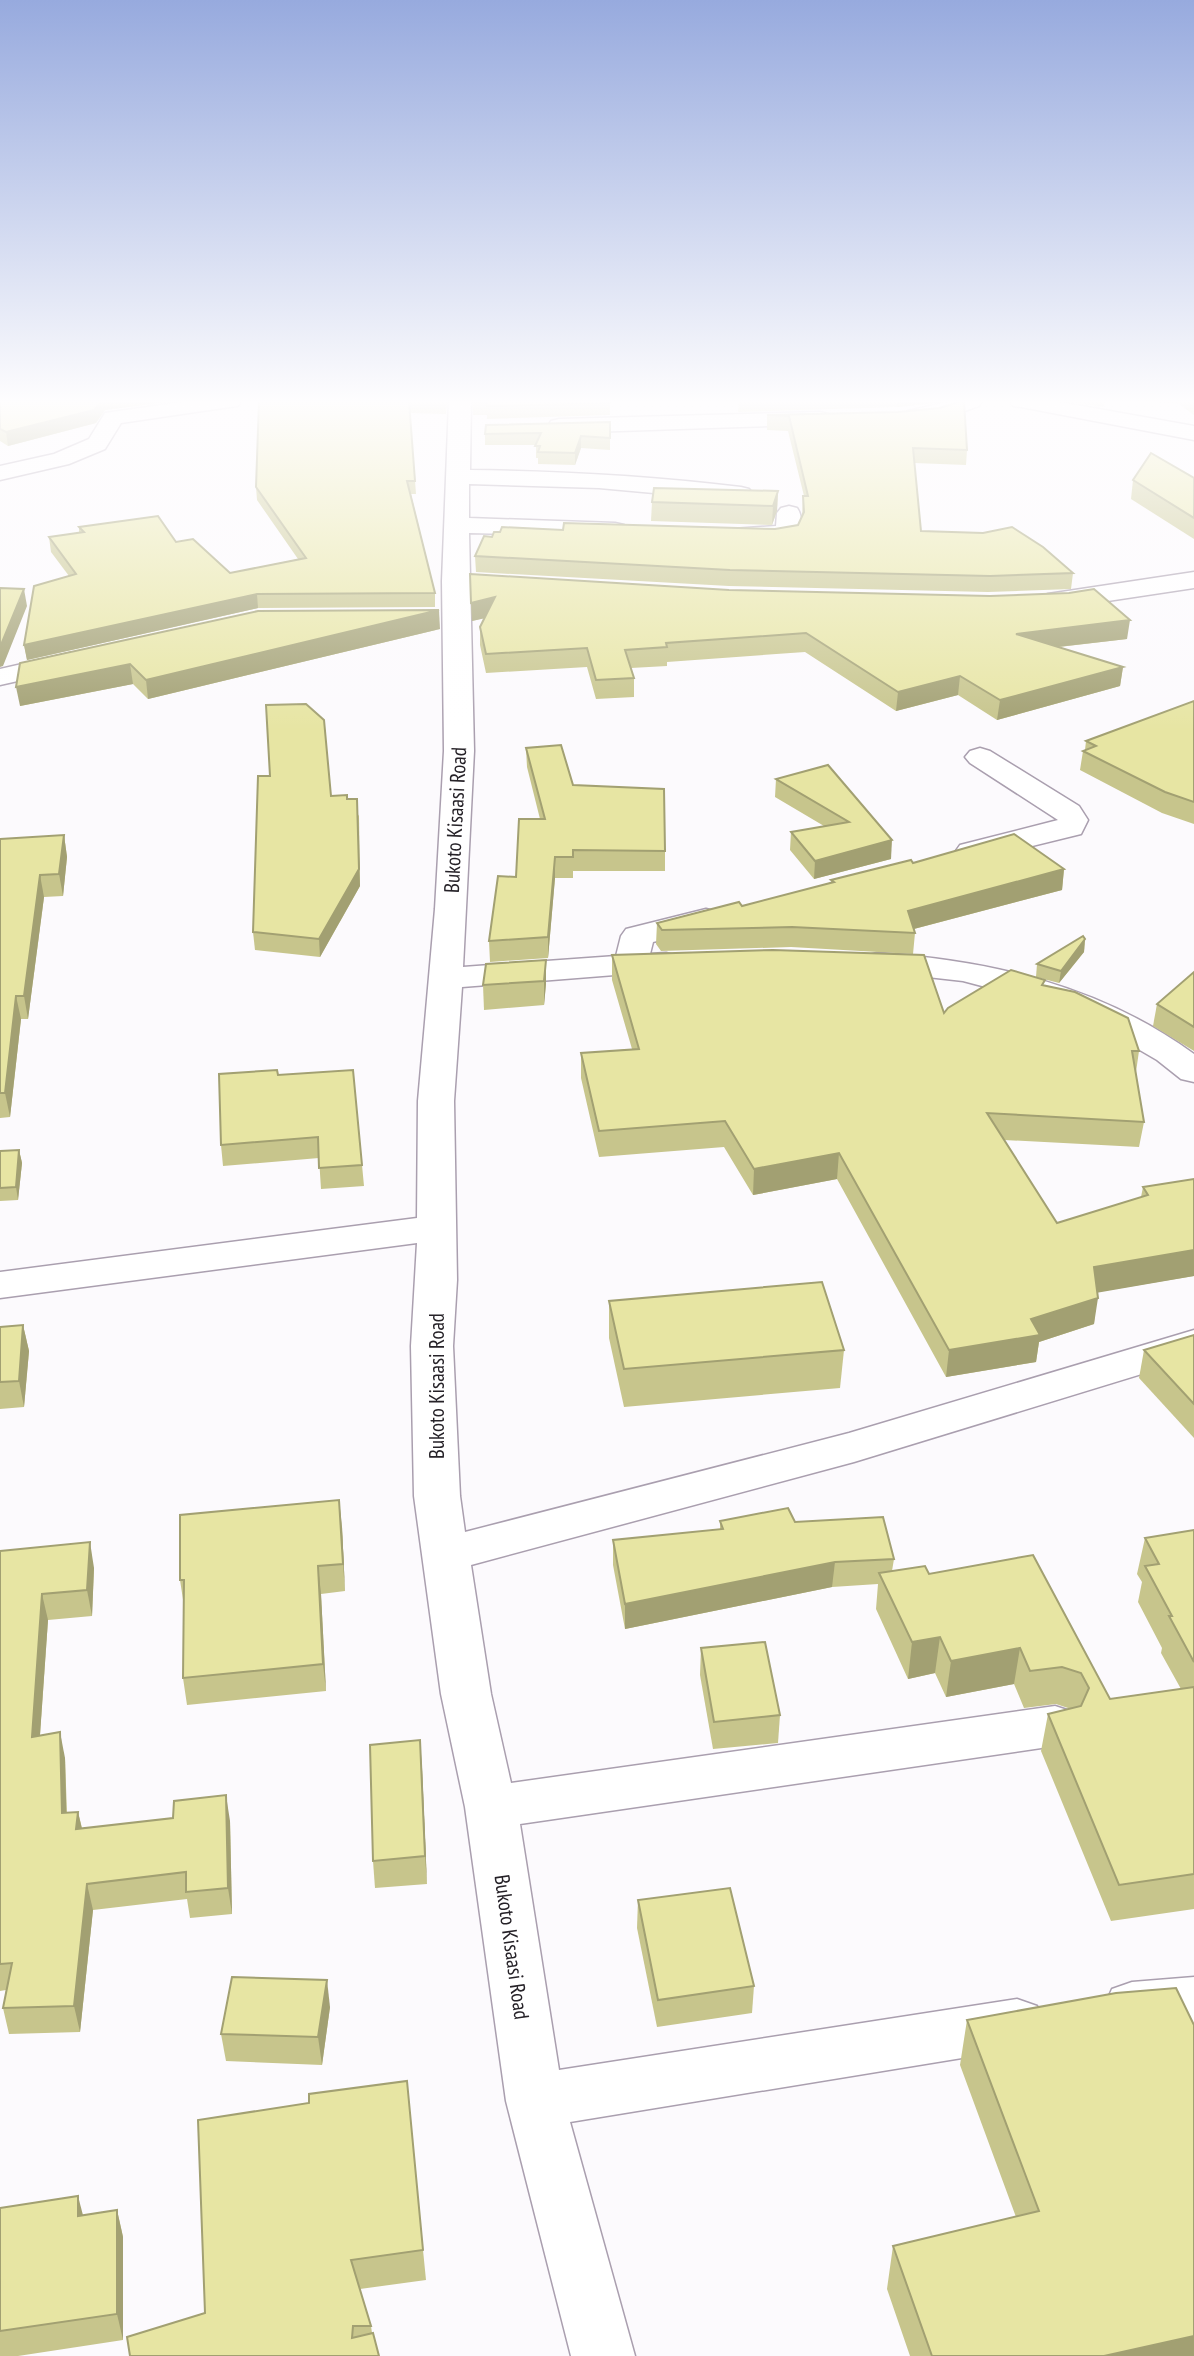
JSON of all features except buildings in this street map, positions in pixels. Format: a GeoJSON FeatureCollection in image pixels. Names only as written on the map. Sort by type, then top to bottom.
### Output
{"type":"FeatureCollection","features":[{"type":"Feature","properties":{"kind":"street","name":"Bukoto Kisaasi Road"},"geometry":{"type":"LineString","coordinates":[[457,511],[459,751],[436,1101],[437,1280],[432,1346],[438,1496],[466,1694],[491,1807],[535,2101],[603,2356]]}},
{"type":"Feature","properties":{"kind":"street"},"geometry":{"type":"LineString","coordinates":[[719,533],[788,533],[789,513]]}},
{"type":"Feature","properties":{"kind":"street"},"geometry":{"type":"LineString","coordinates":[[457,526],[636,531]]}},
{"type":"Feature","properties":{"kind":"street"},"geometry":{"type":"LineString","coordinates":[[1026,603],[1087,598],[1194,580]]}},
{"type":"Feature","properties":{"kind":"street"},"geometry":{"type":"LineString","coordinates":[[0,677],[101,654]]}},
{"type":"Feature","properties":{"kind":"street"},"geometry":{"type":"LineString","coordinates":[[948,858],[1070,827],[1073,820],[1068,813],[980,757]]}},
{"type":"Feature","properties":{"kind":"street"},"geometry":{"type":"LineString","coordinates":[[631,965],[638,936],[733,912]]}},
{"type":"Feature","properties":{"kind":"street"},"geometry":{"type":"LineString","coordinates":[[445,978],[693,962]]}},
{"type":"Feature","properties":{"kind":"street"},"geometry":{"type":"LineString","coordinates":[[841,962],[932,967],[1006,980],[1118,1021],[1163,1046],[1194,1071]]}},
{"type":"Feature","properties":{"kind":"street"},"geometry":{"type":"LineString","coordinates":[[0,1285],[435,1228]]}},
{"type":"Feature","properties":{"kind":"street"},"geometry":{"type":"LineString","coordinates":[[446,1554],[854,1447],[1194,1344]]}},
{"type":"Feature","properties":{"kind":"street"},"geometry":{"type":"LineString","coordinates":[[491,1807],[1055,1726]]}},
{"type":"Feature","properties":{"kind":"street"},"geometry":{"type":"LineString","coordinates":[[535,2101],[1072,2015],[1194,2001]]}}]}
